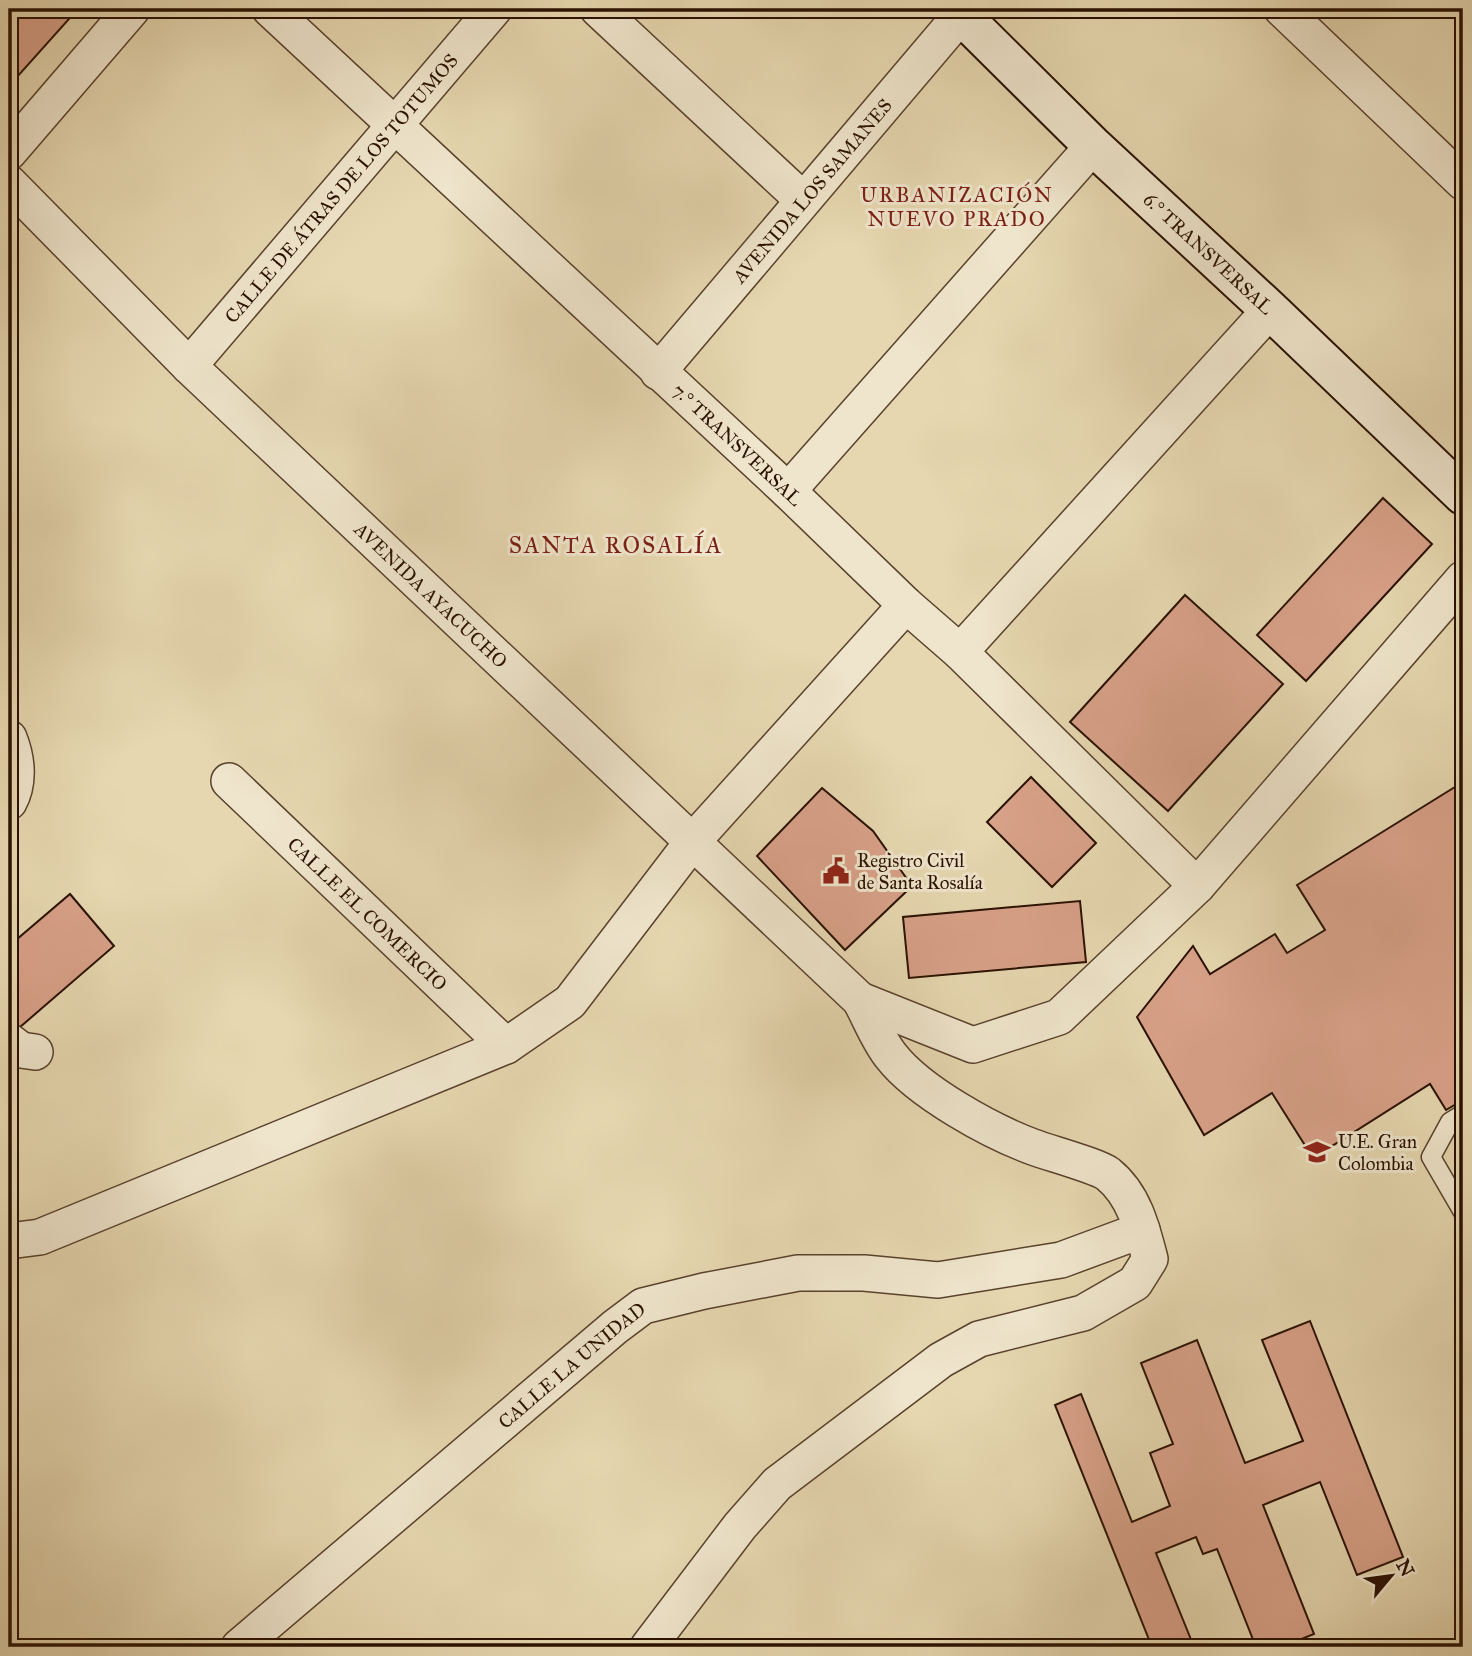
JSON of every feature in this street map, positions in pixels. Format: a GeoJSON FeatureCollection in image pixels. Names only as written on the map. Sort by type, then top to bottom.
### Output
{"type":"FeatureCollection","features":[{"type":"Feature","properties":{"kind":"street"},"geometry":{"type":"LineString","coordinates":[[9,152],[132,9]]}},
{"type":"Feature","properties":{"kind":"street","name":"7.° TRANSVERSAL"},"geometry":{"type":"LineString","coordinates":[[270,9],[788,491],[906,605],[960,652],[1197,886]]}},
{"type":"Feature","properties":{"kind":"street","name":"CALLE DE ÁTRAS DE LOS TOTUMOS"},"geometry":{"type":"LineString","coordinates":[[189,366],[494,9]]}},
{"type":"Feature","properties":{"kind":"street"},"geometry":{"type":"LineString","coordinates":[[598,9],[803,200]]}},
{"type":"Feature","properties":{"kind":"street"},"geometry":{"type":"LineString","coordinates":[[1282,9],[1463,182]]}},
{"type":"Feature","properties":{"kind":"street","name":"AVENIDA LOS SAMANES"},"geometry":{"type":"LineString","coordinates":[[658,372],[961,11]]}},
{"type":"Feature","properties":{"kind":"street","name":"6.° TRANSVERSAL"},"geometry":{"type":"LineString","coordinates":[[961,11],[1093,146],[1270,310],[1463,495]]}},
{"type":"Feature","properties":{"kind":"street"},"geometry":{"type":"LineString","coordinates":[[788,491],[1093,146]]}},
{"type":"Feature","properties":{"kind":"street","name":"AVENIDA AYACUCHO"},"geometry":{"type":"LineString","coordinates":[[9,183],[189,366],[860,1000]]}},
{"type":"Feature","properties":{"kind":"street"},"geometry":{"type":"LineString","coordinates":[[960,652],[1270,310]]}},
{"type":"Feature","properties":{"kind":"street"},"geometry":{"type":"LineString","coordinates":[[860,1000],[973,1045],[1059,1017],[1197,886],[1463,579]]}},
{"type":"Feature","properties":{"kind":"street"},"geometry":{"type":"LineString","coordinates":[[9,1241],[40,1237],[506,1046],[570,1002],[693,841],[906,605]]}},
{"type":"Feature","properties":{"kind":"street"},"geometry":{"type":"LineString","coordinates":[[9,738],[17,758],[9,802]]}},
{"type":"Feature","properties":{"kind":"street","name":"CALLE EL COMERCIO"},"geometry":{"type":"LineString","coordinates":[[229,781],[506,1046]]}},
{"type":"Feature","properties":{"kind":"street"},"geometry":{"type":"LineString","coordinates":[[648,1647],[740,1526],[777,1484],[941,1360],[979,1339],[1083,1313],[1135,1283],[1150,1259],[1129,1198],[1107,1173],[1030,1146],[983,1125],[912,1078],[890,1055],[860,1000]]}},
{"type":"Feature","properties":{"kind":"street","name":"CALLE LA UNIDAD"},"geometry":{"type":"LineString","coordinates":[[239,1647],[615,1326],[643,1306],[797,1273],[864,1273],[938,1280],[1062,1259],[1142,1230]]}},
{"type":"Feature","properties":{"kind":"lane"},"geometry":{"type":"LineString","coordinates":[[1463,1114],[1450,1122],[1431,1157],[1463,1212]]}},
{"type":"Feature","properties":{"kind":"building"},"geometry":{"type":"Polygon","coordinates":[[[9,9],[77,10],[9,86],[9,9]]]}},
{"type":"Feature","properties":{"kind":"building"},"geometry":{"type":"Polygon","coordinates":[[[1383,498],[1432,544],[1306,681],[1257,635],[1383,498]]]}},
{"type":"Feature","properties":{"kind":"building"},"geometry":{"type":"Polygon","coordinates":[[[1185,595],[1283,684],[1168,811],[1070,722],[1185,595]]]}},
{"type":"Feature","properties":{"kind":"building"},"geometry":{"type":"Polygon","coordinates":[[[1031,777],[1096,843],[1052,887],[987,822],[1031,777]]]}},
{"type":"Feature","properties":{"kind":"building"},"geometry":{"type":"Polygon","coordinates":[[[1463,782],[1463,1100],[1446,1110],[1430,1084],[1313,1158],[1272,1093],[1204,1135],[1137,1017],[1193,946],[1210,974],[1275,934],[1287,953],[1325,930],[1297,885],[1463,782]]]}},
{"type":"Feature","properties":{"kind":"building","name":"Registro Civil de Santa Rosalía"},"geometry":{"type":"Polygon","coordinates":[[[822,788],[873,831],[912,886],[845,950],[757,856],[822,788]]]}},
{"type":"Feature","properties":{"kind":"building"},"geometry":{"type":"Polygon","coordinates":[[[70,894],[114,946],[12,1034],[9,1030],[9,946],[70,894]]]}},
{"type":"Feature","properties":{"kind":"building"},"geometry":{"type":"Polygon","coordinates":[[[1080,901],[1086,962],[909,978],[903,917],[1080,901]]]}},
{"type":"Feature","properties":{"kind":"building"},"geometry":{"type":"Polygon","coordinates":[[[1310,1321],[1403,1557],[1357,1575],[1320,1482],[1263,1505],[1314,1634],[1282,1647],[1256,1647],[1217,1549],[1203,1554],[1196,1537],[1156,1553],[1194,1647],[1152,1647],[1055,1405],[1081,1394],[1132,1522],[1170,1506],[1150,1453],[1173,1444],[1141,1363],[1197,1340],[1245,1463],[1303,1441],[1262,1340],[1310,1321]]]}},
{"type":"Feature","properties":{"kind":"place","name":"Registro Civil de Santa Rosalía"},"geometry":{"type":"Point","coordinates":[836,871]}},
{"type":"Feature","properties":{"kind":"place","name":"U.E. Gran Colombia"},"geometry":{"type":"Point","coordinates":[1317,1152]}},
{"type":"Feature","properties":{"kind":"district","name":"URBANIZACIÓN NUEVO PRADO"},"geometry":{"type":"Point","coordinates":[957,207]}},
{"type":"Feature","properties":{"kind":"district","name":"SANTA ROSALÍA"},"geometry":{"type":"Point","coordinates":[616,545]}}]}
